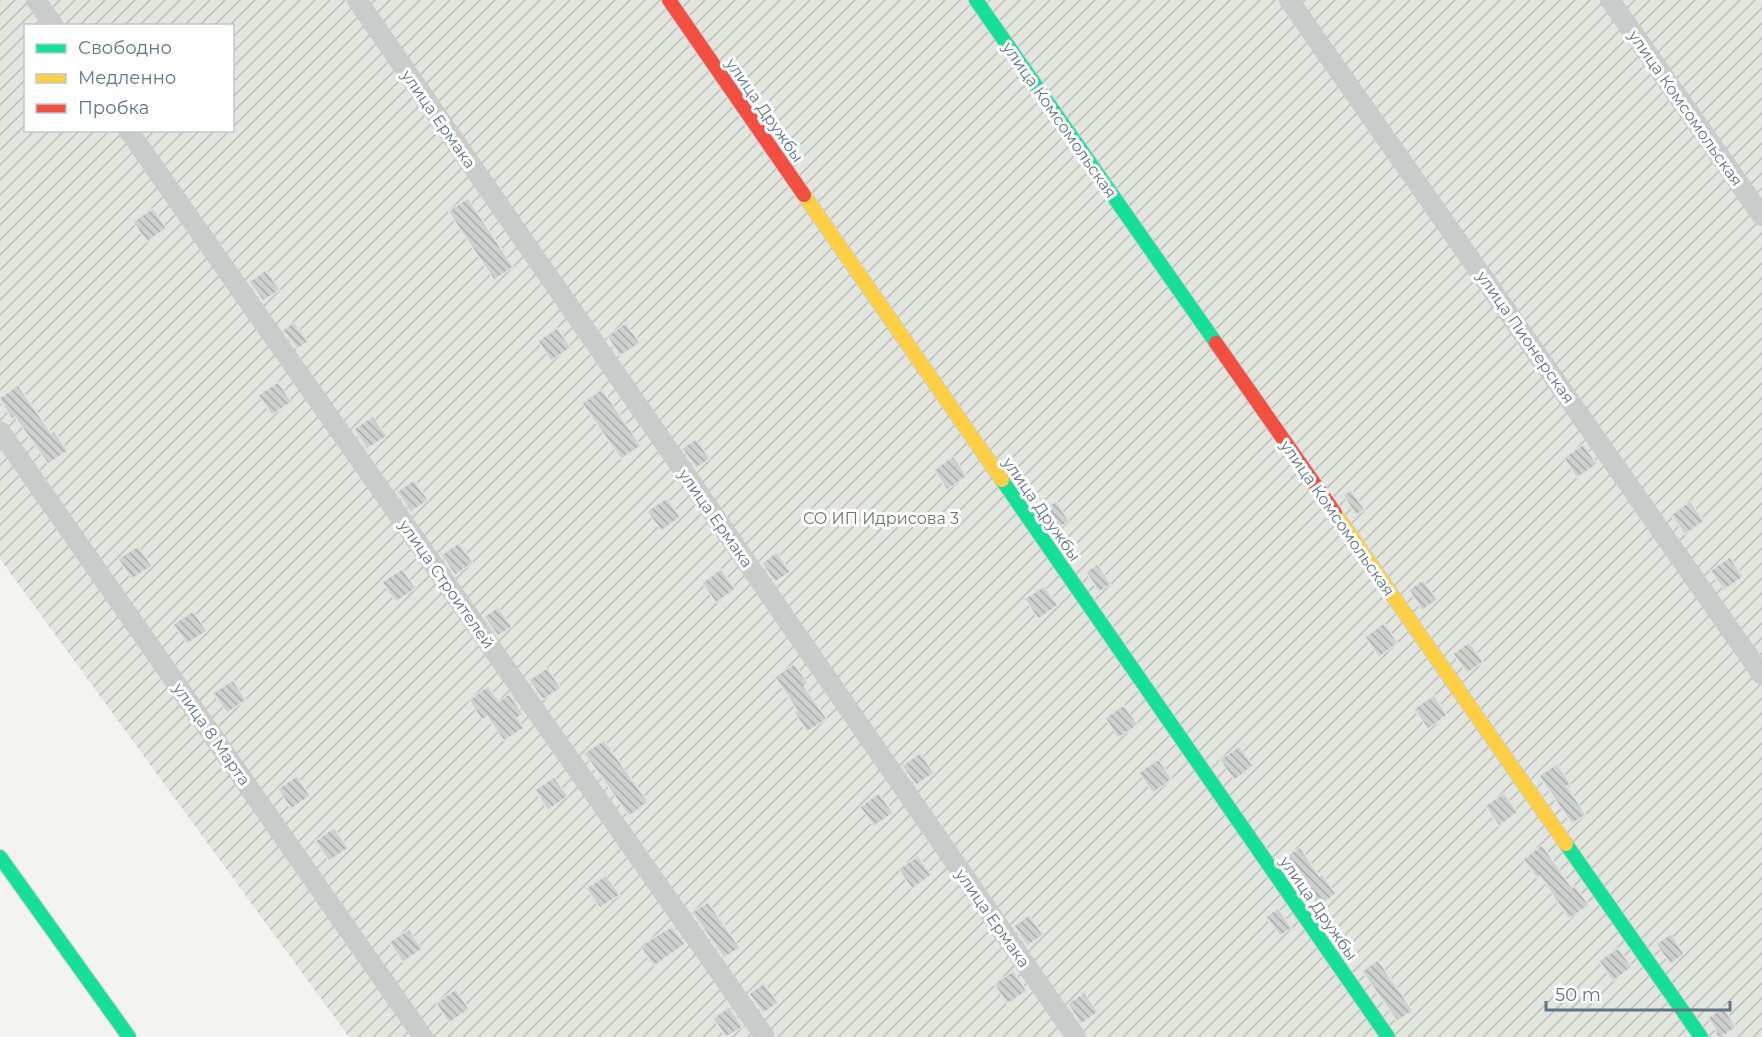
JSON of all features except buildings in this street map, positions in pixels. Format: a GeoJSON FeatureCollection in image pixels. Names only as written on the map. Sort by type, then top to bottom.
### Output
{"type":"FeatureCollection","features":[{"type":"Feature","properties":{"kind":"street"},"geometry":{"type":"LineString","coordinates":[[36,0],[53,24]]}},
{"type":"Feature","properties":{"kind":"street","name":"улица Ермака"},"geometry":{"type":"LineString","coordinates":[[357,0],[1076,1037]]}},
{"type":"Feature","properties":{"kind":"street","name":"улица Дружбы"},"geometry":{"type":"LineString","coordinates":[[669,0],[1388,1037]]}},
{"type":"Feature","properties":{"kind":"street","name":"улица Комсомольская"},"geometry":{"type":"LineString","coordinates":[[976,0],[1701,1037]]}},
{"type":"Feature","properties":{"kind":"street","name":"улица Пионерская"},"geometry":{"type":"LineString","coordinates":[[1289,0],[1762,675]]}},
{"type":"Feature","properties":{"kind":"street","name":"улица Комсомольская"},"geometry":{"type":"LineString","coordinates":[[1610,0],[1762,216]]}},
{"type":"Feature","properties":{"kind":"street","name":"улица Строителей"},"geometry":{"type":"LineString","coordinates":[[129,132],[765,1037]]}},
{"type":"Feature","properties":{"kind":"street","name":"улица 8 Марта"},"geometry":{"type":"LineString","coordinates":[[0,431],[423,1037]]}},
{"type":"Feature","properties":{"kind":"street"},"geometry":{"type":"LineString","coordinates":[[0,857],[129,1037]]}},
{"type":"Feature","properties":{"kind":"green space","name":"СО ИП Идрисова 3"},"geometry":{"type":"Polygon","coordinates":[[[0,0],[1762,0],[1762,1037],[349,1037],[0,559],[0,0]]]}},
{"type":"Feature","properties":{"kind":"traffic: fast"},"geometry":{"type":"LineString","coordinates":[[976,0],[1216,343]]}},
{"type":"Feature","properties":{"kind":"traffic: fast"},"geometry":{"type":"LineString","coordinates":[[1002,480],[1388,1037]]}},
{"type":"Feature","properties":{"kind":"traffic: fast"},"geometry":{"type":"LineString","coordinates":[[1566,844],[1701,1037]]}},
{"type":"Feature","properties":{"kind":"traffic: fast"},"geometry":{"type":"LineString","coordinates":[[0,857],[129,1037]]}},
{"type":"Feature","properties":{"kind":"traffic: slow"},"geometry":{"type":"LineString","coordinates":[[804,195],[1002,480]]}},
{"type":"Feature","properties":{"kind":"traffic: slow"},"geometry":{"type":"LineString","coordinates":[[1335,513],[1566,844]]}},
{"type":"Feature","properties":{"kind":"traffic: jam"},"geometry":{"type":"LineString","coordinates":[[669,0],[804,195]]}},
{"type":"Feature","properties":{"kind":"traffic: jam"},"geometry":{"type":"LineString","coordinates":[[1216,343],[1335,513]]}}]}
